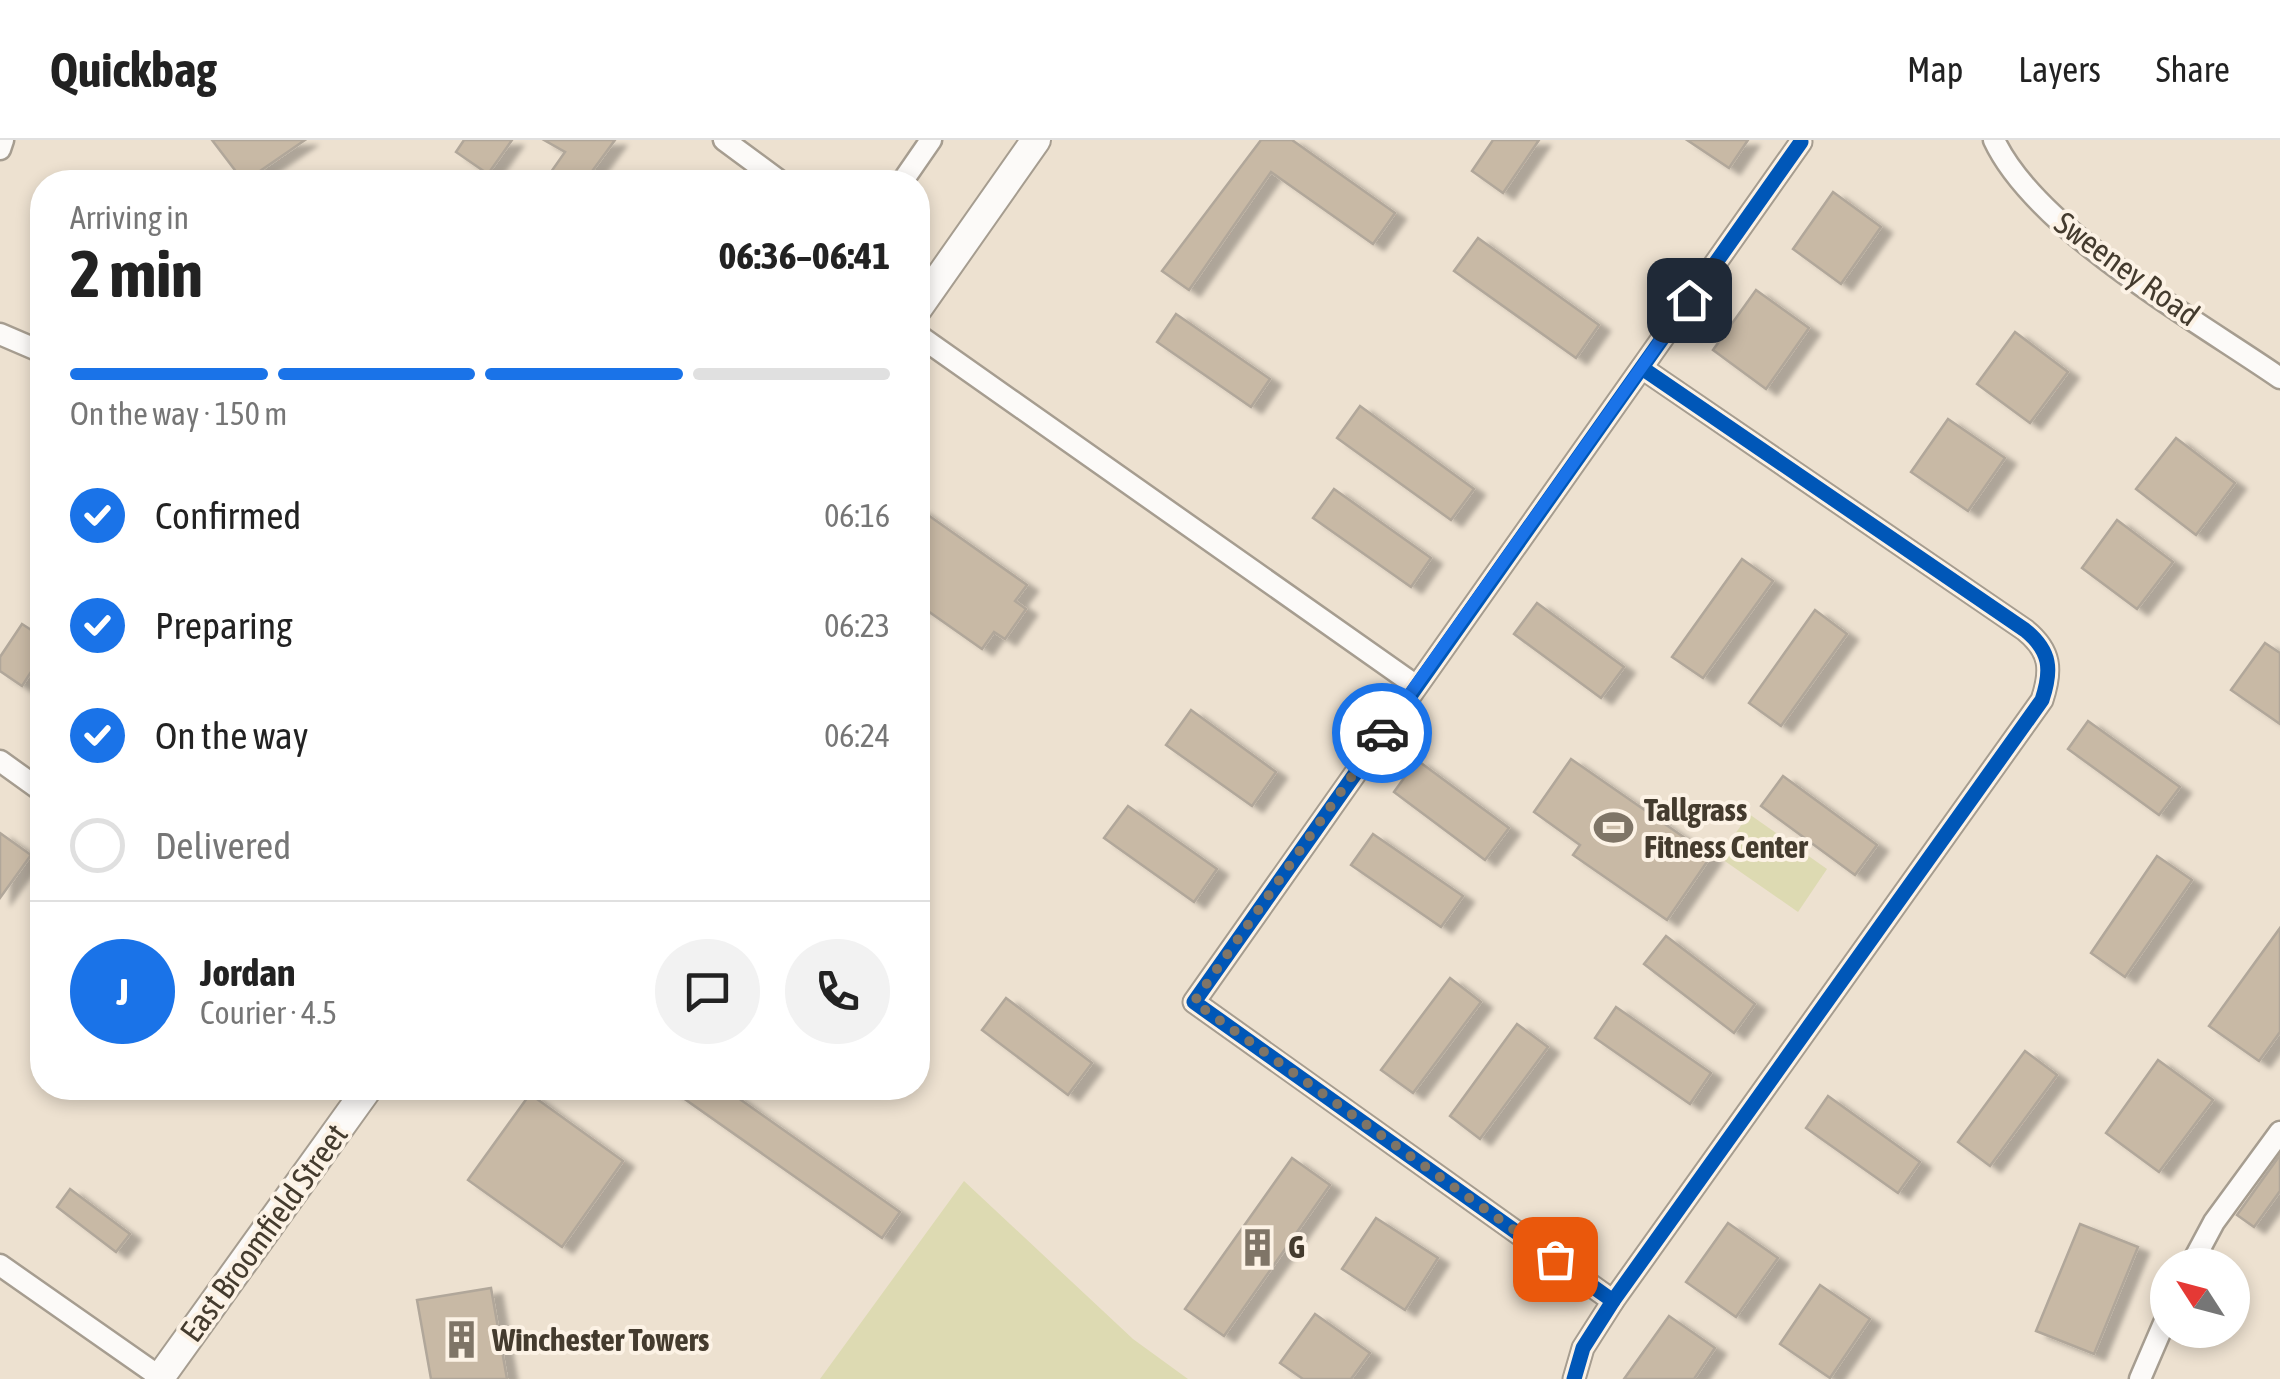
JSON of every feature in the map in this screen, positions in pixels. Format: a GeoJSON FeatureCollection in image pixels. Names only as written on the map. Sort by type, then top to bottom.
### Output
{"type":"FeatureCollection","features":[{"type":"Feature","properties":{"kind":"main road"},"geometry":{"type":"LineString","coordinates":[[930,291],[1036,140]]}},
{"type":"Feature","properties":{"kind":"main road","name":"East Broomfield Street"},"geometry":{"type":"LineString","coordinates":[[160,1378],[359,1100]]}},
{"type":"Feature","properties":{"kind":"street"},"geometry":{"type":"LineString","coordinates":[[0,149],[3,140]]}},
{"type":"Feature","properties":{"kind":"street"},"geometry":{"type":"LineString","coordinates":[[724,140],[765,170]]}},
{"type":"Feature","properties":{"kind":"street"},"geometry":{"type":"LineString","coordinates":[[910,170],[931,140]]}},
{"type":"Feature","properties":{"kind":"street","name":"Sweeney Road"},"geometry":{"type":"LineString","coordinates":[[1994,140],[2009,172],[2060,224],[2280,378]]}},
{"type":"Feature","properties":{"kind":"street"},"geometry":{"type":"LineString","coordinates":[[1613,1300],[1194,1002],[1802,142]]}},
{"type":"Feature","properties":{"kind":"street"},"geometry":{"type":"LineString","coordinates":[[0,334],[30,347]]}},
{"type":"Feature","properties":{"kind":"street"},"geometry":{"type":"LineString","coordinates":[[930,342],[1416,685]]}},
{"type":"Feature","properties":{"kind":"street"},"geometry":{"type":"LineString","coordinates":[[1574,1379],[1583,1348],[1613,1300],[2042,700],[2050,676],[2041,643],[2026,630],[1642,368]]}},
{"type":"Feature","properties":{"kind":"street"},"geometry":{"type":"LineString","coordinates":[[0,761],[30,782]]}},
{"type":"Feature","properties":{"kind":"street"},"geometry":{"type":"LineString","coordinates":[[2200,1248],[2214,1222],[2280,1132]]}},
{"type":"Feature","properties":{"kind":"street"},"geometry":{"type":"LineString","coordinates":[[0,1265],[160,1378]]}},
{"type":"Feature","properties":{"kind":"street"},"geometry":{"type":"LineString","coordinates":[[2140,1379],[2153,1348]]}},
{"type":"Feature","properties":{"kind":"shaded area"},"geometry":{"type":"Polygon","coordinates":[[[1749,814],[1827,869],[1798,912],[1719,857],[1749,814]]]}},
{"type":"Feature","properties":{"kind":"shaded area"},"geometry":{"type":"Polygon","coordinates":[[[964,1181],[1133,1339],[1188,1379],[820,1379],[964,1181]]]}},
{"type":"Feature","properties":{"kind":"building"},"geometry":{"type":"Polygon","coordinates":[[[212,140],[305,140],[261,170],[235,170],[212,140]]]}},
{"type":"Feature","properties":{"kind":"building"},"geometry":{"type":"Polygon","coordinates":[[[464,140],[512,140],[491,170],[482,170],[456,152],[464,140]]]}},
{"type":"Feature","properties":{"kind":"building"},"geometry":{"type":"Polygon","coordinates":[[[544,140],[615,140],[593,170],[552,170],[565,152],[544,140]]]}},
{"type":"Feature","properties":{"kind":"building"},"geometry":{"type":"Polygon","coordinates":[[[1261,140],[1292,140],[1395,213],[1373,244],[1271,172],[1189,290],[1162,271],[1261,140]]]}},
{"type":"Feature","properties":{"kind":"building"},"geometry":{"type":"Polygon","coordinates":[[[1493,140],[1539,140],[1503,193],[1472,171],[1493,140]]]}},
{"type":"Feature","properties":{"kind":"building"},"geometry":{"type":"Polygon","coordinates":[[[1687,140],[1748,140],[1729,168],[1687,140]]]}},
{"type":"Feature","properties":{"kind":"building"},"geometry":{"type":"Polygon","coordinates":[[[1833,192],[1881,227],[1841,284],[1793,249],[1833,192]]]}},
{"type":"Feature","properties":{"kind":"building"},"geometry":{"type":"Polygon","coordinates":[[[1478,238],[1599,325],[1576,358],[1454,271],[1478,238]]]}},
{"type":"Feature","properties":{"kind":"building"},"geometry":{"type":"Polygon","coordinates":[[[1756,290],[1809,328],[1766,389],[1713,350],[1756,290]]]}},
{"type":"Feature","properties":{"kind":"building"},"geometry":{"type":"Polygon","coordinates":[[[1176,314],[1270,379],[1251,407],[1157,342],[1176,314]]]}},
{"type":"Feature","properties":{"kind":"building"},"geometry":{"type":"Polygon","coordinates":[[[2015,332],[2068,372],[2030,423],[1977,384],[2015,332]]]}},
{"type":"Feature","properties":{"kind":"building"},"geometry":{"type":"Polygon","coordinates":[[[1360,406],[1474,489],[1451,520],[1337,438],[1360,406]]]}},
{"type":"Feature","properties":{"kind":"building"},"geometry":{"type":"Polygon","coordinates":[[[1948,419],[2005,458],[1968,511],[1911,472],[1948,419]]]}},
{"type":"Feature","properties":{"kind":"building"},"geometry":{"type":"Polygon","coordinates":[[[2176,438],[2235,483],[2196,535],[2136,489],[2176,438]]]}},
{"type":"Feature","properties":{"kind":"building"},"geometry":{"type":"Polygon","coordinates":[[[1334,489],[1431,558],[1411,587],[1313,518],[1334,489]]]}},
{"type":"Feature","properties":{"kind":"building"},"geometry":{"type":"Polygon","coordinates":[[[930,516],[1027,585],[1015,601],[1026,609],[1005,639],[994,632],[982,649],[930,612],[930,516]]]}},
{"type":"Feature","properties":{"kind":"building"},"geometry":{"type":"Polygon","coordinates":[[[2117,520],[2173,562],[2137,609],[2082,568],[2117,520]]]}},
{"type":"Feature","properties":{"kind":"building"},"geometry":{"type":"Polygon","coordinates":[[[1742,559],[1773,581],[1703,678],[1672,657],[1742,559]]]}},
{"type":"Feature","properties":{"kind":"building"},"geometry":{"type":"Polygon","coordinates":[[[1537,603],[1624,667],[1601,698],[1514,634],[1537,603]]]}},
{"type":"Feature","properties":{"kind":"building"},"geometry":{"type":"Polygon","coordinates":[[[1815,610],[1847,634],[1781,726],[1749,703],[1815,610]]]}},
{"type":"Feature","properties":{"kind":"building"},"geometry":{"type":"Polygon","coordinates":[[[22,624],[30,629],[30,674],[22,686],[0,671],[0,657],[22,624]]]}},
{"type":"Feature","properties":{"kind":"building"},"geometry":{"type":"Polygon","coordinates":[[[2265,643],[2280,653],[2280,724],[2231,690],[2265,643]]]}},
{"type":"Feature","properties":{"kind":"building"},"geometry":{"type":"Polygon","coordinates":[[[1191,710],[1276,772],[1252,806],[1166,745],[1191,710]]]}},
{"type":"Feature","properties":{"kind":"building"},"geometry":{"type":"Polygon","coordinates":[[[2088,721],[2180,787],[2159,815],[2068,749],[2088,721]]]}},
{"type":"Feature","properties":{"kind":"building","name":"Tallgrass Fitness Center"},"geometry":{"type":"Polygon","coordinates":[[[1571,759],[1711,856],[1667,920],[1573,855],[1580,845],[1534,812],[1571,759]]]}},
{"type":"Feature","properties":{"kind":"building"},"geometry":{"type":"Polygon","coordinates":[[[1417,760],[1509,828],[1485,860],[1394,792],[1417,760]]]}},
{"type":"Feature","properties":{"kind":"building"},"geometry":{"type":"Polygon","coordinates":[[[1783,776],[1877,845],[1855,875],[1761,806],[1783,776]]]}},
{"type":"Feature","properties":{"kind":"building"},"geometry":{"type":"Polygon","coordinates":[[[1128,806],[1217,869],[1194,902],[1104,838],[1128,806]]]}},
{"type":"Feature","properties":{"kind":"building"},"geometry":{"type":"Polygon","coordinates":[[[0,833],[30,856],[0,898],[0,833]]]}},
{"type":"Feature","properties":{"kind":"building"},"geometry":{"type":"Polygon","coordinates":[[[1373,834],[1463,896],[1441,927],[1351,865],[1373,834]]]}},
{"type":"Feature","properties":{"kind":"building"},"geometry":{"type":"Polygon","coordinates":[[[2157,856],[2192,880],[2125,977],[2091,953],[2157,856]]]}},
{"type":"Feature","properties":{"kind":"building"},"geometry":{"type":"Polygon","coordinates":[[[2280,928],[2280,1032],[2259,1061],[2209,1026],[2280,928]]]}},
{"type":"Feature","properties":{"kind":"building"},"geometry":{"type":"Polygon","coordinates":[[[1666,936],[1755,1004],[1734,1033],[1644,964],[1666,936]]]}},
{"type":"Feature","properties":{"kind":"building"},"geometry":{"type":"Polygon","coordinates":[[[1450,978],[1481,1002],[1413,1093],[1381,1070],[1450,978]]]}},
{"type":"Feature","properties":{"kind":"building"},"geometry":{"type":"Polygon","coordinates":[[[1006,998],[1092,1063],[1068,1095],[982,1030],[1006,998]]]}},
{"type":"Feature","properties":{"kind":"building"},"geometry":{"type":"Polygon","coordinates":[[[1616,1007],[1711,1073],[1690,1104],[1595,1038],[1616,1007]]]}},
{"type":"Feature","properties":{"kind":"building"},"geometry":{"type":"Polygon","coordinates":[[[1517,1024],[1548,1047],[1480,1139],[1450,1116],[1517,1024]]]}},
{"type":"Feature","properties":{"kind":"building"},"geometry":{"type":"Polygon","coordinates":[[[2025,1051],[2057,1075],[1990,1166],[1958,1142],[2025,1051]]]}},
{"type":"Feature","properties":{"kind":"building"},"geometry":{"type":"Polygon","coordinates":[[[2158,1060],[2213,1100],[2159,1172],[2106,1133],[2158,1060]]]}},
{"type":"Feature","properties":{"kind":"building"},"geometry":{"type":"Polygon","coordinates":[[[1828,1096],[1920,1162],[1898,1193],[1806,1128],[1828,1096]]]}},
{"type":"Feature","properties":{"kind":"building"},"geometry":{"type":"Polygon","coordinates":[[[526,1100],[538,1100],[623,1161],[562,1247],[468,1180],[526,1100]]]}},
{"type":"Feature","properties":{"kind":"building"},"geometry":{"type":"Polygon","coordinates":[[[686,1100],[741,1100],[900,1212],[882,1238],[686,1100]]]}},
{"type":"Feature","properties":{"kind":"building"},"geometry":{"type":"Polygon","coordinates":[[[2280,1155],[2280,1191],[2254,1227],[2237,1215],[2280,1155]]]}},
{"type":"Feature","properties":{"kind":"building","name":"G"},"geometry":{"type":"Polygon","coordinates":[[[1292,1158],[1330,1185],[1224,1336],[1185,1309],[1292,1158]]]}},
{"type":"Feature","properties":{"kind":"building"},"geometry":{"type":"Polygon","coordinates":[[[70,1189],[130,1234],[116,1252],[57,1207],[70,1189]]]}},
{"type":"Feature","properties":{"kind":"building"},"geometry":{"type":"Polygon","coordinates":[[[1376,1218],[1438,1258],[1405,1310],[1342,1269],[1376,1218]]]}},
{"type":"Feature","properties":{"kind":"building"},"geometry":{"type":"Polygon","coordinates":[[[1728,1223],[1778,1258],[1736,1317],[1686,1282],[1728,1223]]]}},
{"type":"Feature","properties":{"kind":"building"},"geometry":{"type":"Polygon","coordinates":[[[2080,1224],[2138,1247],[2094,1354],[2036,1331],[2080,1224]]]}},
{"type":"Feature","properties":{"kind":"building"},"geometry":{"type":"Polygon","coordinates":[[[1820,1285],[1870,1319],[1830,1378],[1780,1344],[1820,1285]]]}},
{"type":"Feature","properties":{"kind":"building","name":"Winchester Towers"},"geometry":{"type":"Polygon","coordinates":[[[491,1288],[507,1379],[431,1379],[417,1300],[491,1288]]]}},
{"type":"Feature","properties":{"kind":"building"},"geometry":{"type":"Polygon","coordinates":[[[1315,1314],[1370,1353],[1351,1379],[1303,1379],[1280,1363],[1315,1314]]]}},
{"type":"Feature","properties":{"kind":"building"},"geometry":{"type":"Polygon","coordinates":[[[1669,1316],[1715,1348],[1694,1379],[1624,1379],[1669,1316]]]}},
{"type":"Feature","properties":{"kind":"cycle path"},"geometry":{"type":"LineString","coordinates":[[1613,1301],[1194,1002],[1801,142]]}},
{"type":"Feature","properties":{"kind":"cycle path"},"geometry":{"type":"LineString","coordinates":[[1574,1379],[1583,1348],[1613,1301],[2042,700],[2048,670],[2040,646],[2025,630],[1642,368]]}},
{"type":"Feature","properties":{"kind":"way so far"},"geometry":{"type":"LineString","coordinates":[[1382,733],[1194,1002],[1555,1259]]}},
{"type":"Feature","properties":{"kind":"place","name":"Tallgrass Fitness Center"},"geometry":{"type":"Point","coordinates":[1614,828]}},
{"type":"Feature","properties":{"kind":"place","name":"G"},"geometry":{"type":"Point","coordinates":[1258,1247]}},
{"type":"Feature","properties":{"kind":"place","name":"Winchester Towers"},"geometry":{"type":"Point","coordinates":[462,1340]}},
{"type":"Feature","properties":{"kind":"route"},"geometry":{"type":"LineString","coordinates":[[1382,733],[1689,300]]}}]}
